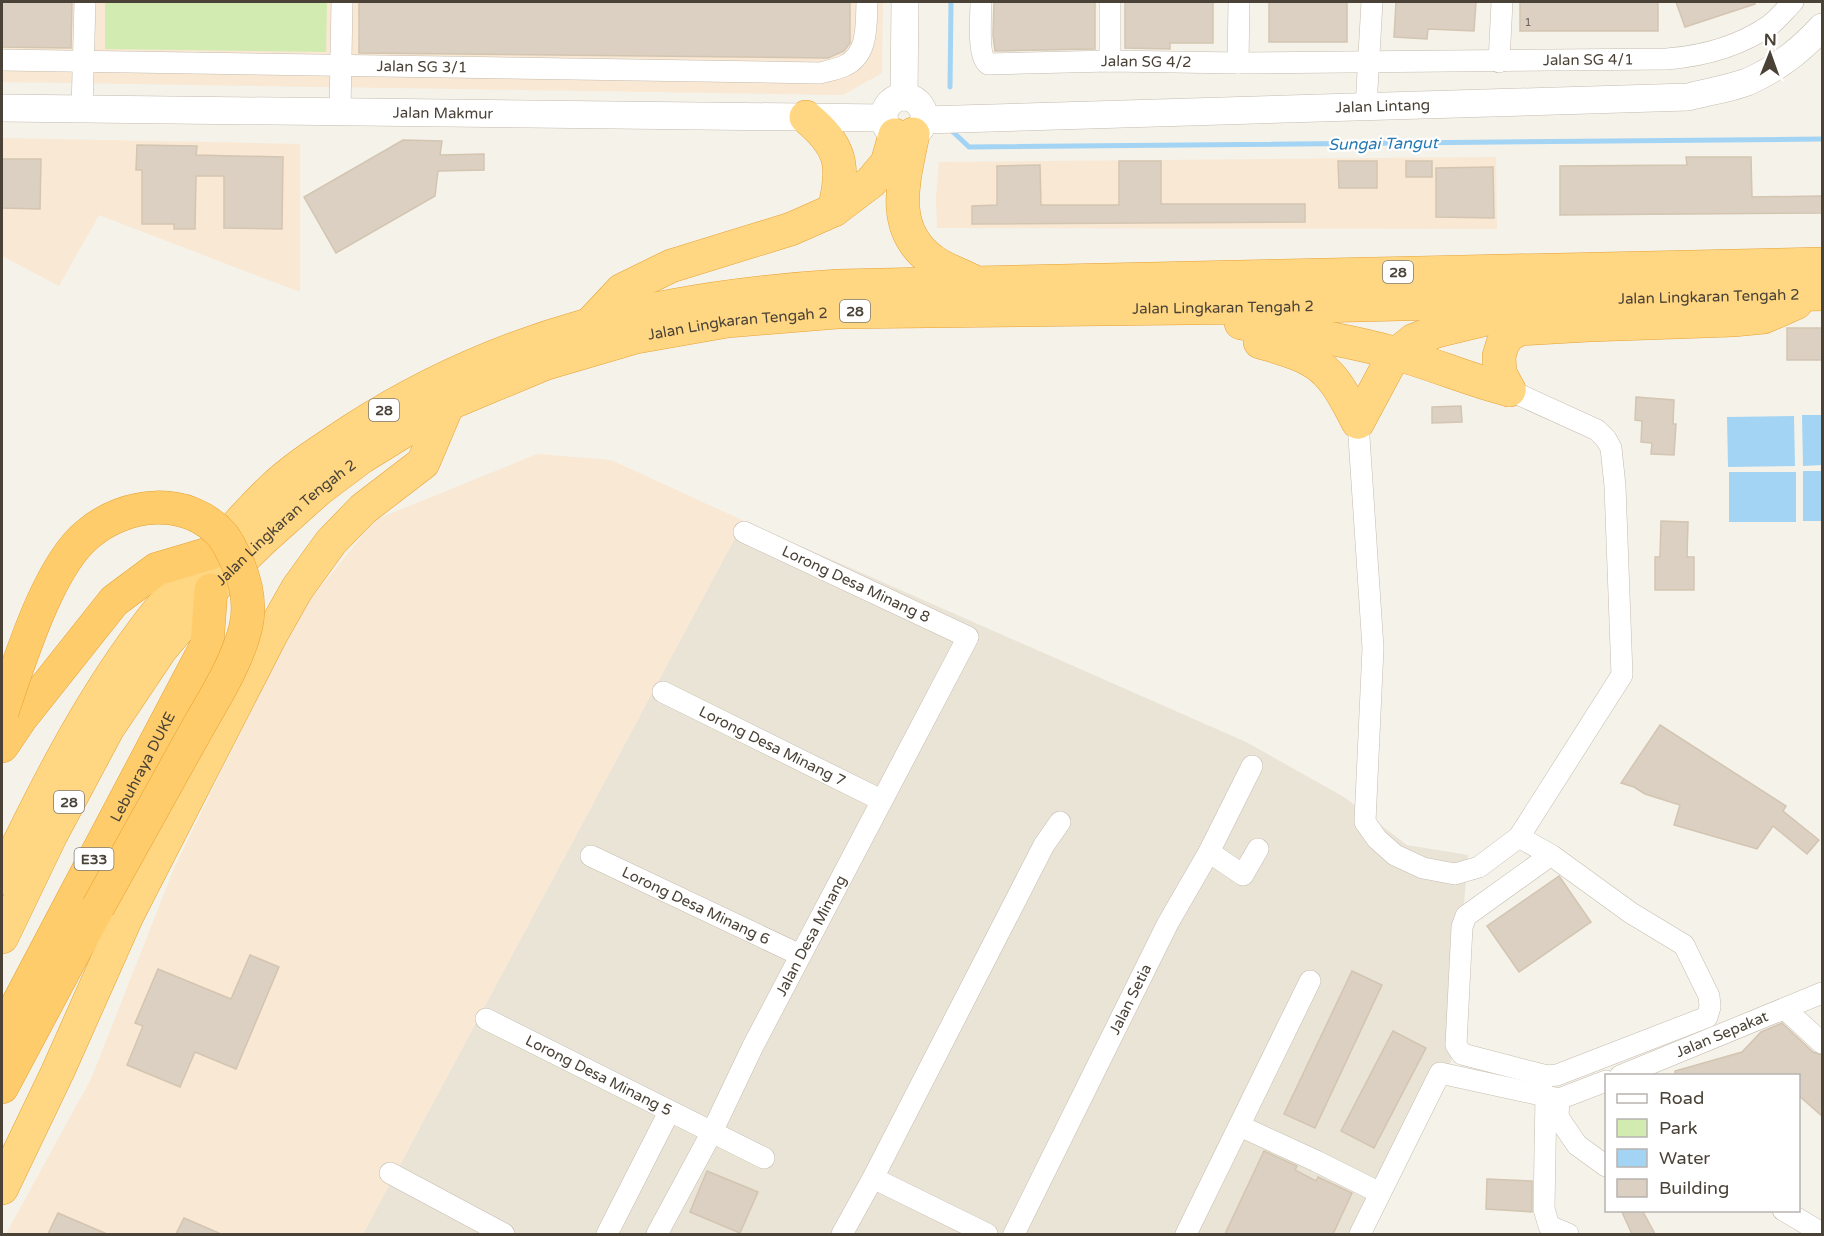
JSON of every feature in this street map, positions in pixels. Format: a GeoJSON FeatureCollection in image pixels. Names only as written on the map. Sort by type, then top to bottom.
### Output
{"type":"FeatureCollection","features":[{"type":"Feature","properties":{"kind":"highway"},"geometry":{"type":"LineString","coordinates":[[806,117],[823,131],[835,148],[840,172],[834,210]]}},
{"type":"Feature","properties":{"kind":"highway"},"geometry":{"type":"LineString","coordinates":[[591,323],[622,290],[671,266],[790,229],[834,210],[871,182],[887,163],[904,127]]}},
{"type":"Feature","properties":{"kind":"highway"},"geometry":{"type":"LineString","coordinates":[[904,127],[907,169],[902,208],[906,230],[912,241],[933,262],[973,281]]}},
{"type":"Feature","properties":{"kind":"highway","name":"Jalan Lingkaran Tengah 2"},"geometry":{"type":"LineString","coordinates":[[2,937],[51,835],[103,738],[133,669],[143,630],[273,488],[333,443],[392,404],[502,352],[591,323],[674,304],[779,290],[973,281],[1820,284]]}},
{"type":"Feature","properties":{"kind":"highway"},"geometry":{"type":"LineString","coordinates":[[1509,390],[1500,373],[1499,356],[1503,343],[1509,335],[1520,329],[1764,317],[1820,284]]}},
{"type":"Feature","properties":{"kind":"highway","name":"Jalan Lingkaran Tengah 2"},"geometry":{"type":"LineString","coordinates":[[2,878],[33,814],[77,735],[133,669],[161,649],[211,590],[261,540],[318,490],[362,457],[448,404],[544,364],[636,337],[727,321],[780,315],[837,312],[1156,309],[1550,301],[1820,284]]}},
{"type":"Feature","properties":{"kind":"highway"},"geometry":{"type":"LineString","coordinates":[[1358,422],[1395,353],[1400,352],[1414,340],[1437,331],[1550,301]]}},
{"type":"Feature","properties":{"kind":"highway"},"geometry":{"type":"LineString","coordinates":[[1156,309],[1320,336],[1395,353],[1509,390]]}},
{"type":"Feature","properties":{"kind":"highway"},"geometry":{"type":"LineString","coordinates":[[1156,309],[1298,354],[1327,372],[1358,422]]}},
{"type":"Feature","properties":{"kind":"highway"},"geometry":{"type":"LineString","coordinates":[[2,1188],[58,1071],[127,916],[271,634],[297,589],[332,542],[363,509],[423,463],[448,404]]}},
{"type":"Feature","properties":{"kind":"highway"},"geometry":{"type":"LineString","coordinates":[[2,712],[47,593],[69,554],[87,534],[108,520],[130,510],[154,506],[181,511],[203,520],[223,536],[245,581],[248,605],[245,630],[226,675],[2,1087]]}},
{"type":"Feature","properties":{"kind":"highway"},"geometry":{"type":"LineString","coordinates":[[2,746],[21,718],[114,601],[157,569],[211,554]]}},
{"type":"Feature","properties":{"kind":"highway","name":"Lebuhraya DUKE"},"geometry":{"type":"LineString","coordinates":[[2,1034],[207,645],[211,590]]}},
{"type":"Feature","properties":{"kind":"street"},"geometry":{"type":"LineString","coordinates":[[82,109],[85,2]]}},
{"type":"Feature","properties":{"kind":"street"},"geometry":{"type":"LineString","coordinates":[[340,112],[342,2]]}},
{"type":"Feature","properties":{"kind":"street","name":"Jalan SG 3/1"},"geometry":{"type":"LineString","coordinates":[[2,60],[820,73],[843,67],[852,62],[866,38],[867,2]]}},
{"type":"Feature","properties":{"kind":"street"},"geometry":{"type":"LineString","coordinates":[[904,127],[887,105],[904,97],[905,2]]}},
{"type":"Feature","properties":{"kind":"street","name":"Jalan SG 4/2"},"geometry":{"type":"LineString","coordinates":[[981,2],[982,51],[983,59],[988,64],[1110,61],[1369,62]]}},
{"type":"Feature","properties":{"kind":"street"},"geometry":{"type":"LineString","coordinates":[[1110,2],[1110,61]]}},
{"type":"Feature","properties":{"kind":"street"},"geometry":{"type":"LineString","coordinates":[[1238,63],[1239,2]]}},
{"type":"Feature","properties":{"kind":"street"},"geometry":{"type":"LineString","coordinates":[[1366,107],[1372,2]]}},
{"type":"Feature","properties":{"kind":"street"},"geometry":{"type":"LineString","coordinates":[[1498,62],[1502,2]]}},
{"type":"Feature","properties":{"kind":"street","name":"Jalan SG 4/1"},"geometry":{"type":"LineString","coordinates":[[1369,62],[1667,60],[1696,57],[1742,41],[1771,24],[1793,2]]}},
{"type":"Feature","properties":{"kind":"street","name":"Jalan Lintang"},"geometry":{"type":"LineString","coordinates":[[904,127],[1366,107],[1688,97],[1734,86],[1758,76],[1794,53],[1822,27]]}},
{"type":"Feature","properties":{"kind":"street","name":"Jalan Makmur"},"geometry":{"type":"LineString","coordinates":[[2,108],[806,117],[904,127]]}},
{"type":"Feature","properties":{"kind":"street"},"geometry":{"type":"LineString","coordinates":[[1358,422],[1373,648],[1365,822],[1377,839],[1395,855],[1423,868],[1455,874],[1479,867],[1519,837],[1622,675],[1615,486],[1611,448],[1606,439],[1596,430],[1509,390]]}},
{"type":"Feature","properties":{"kind":"street","name":"Lorong Desa Minang 8"},"geometry":{"type":"LineString","coordinates":[[744,531],[968,637]]}},
{"type":"Feature","properties":{"kind":"street","name":"Jalan Desa Minang"},"geometry":{"type":"LineString","coordinates":[[657,1234],[712,1132],[800,955],[968,637]]}},
{"type":"Feature","properties":{"kind":"street","name":"Lorong Desa Minang 7"},"geometry":{"type":"LineString","coordinates":[[663,692],[881,800]]}},
{"type":"Feature","properties":{"kind":"street","name":"Jalan Setia"},"geometry":{"type":"LineString","coordinates":[[1014,1234],[1074,1108],[1168,923],[1209,852],[1252,766]]}},
{"type":"Feature","properties":{"kind":"street"},"geometry":{"type":"LineString","coordinates":[[842,1234],[1044,845],[1060,822]]}},
{"type":"Feature","properties":{"kind":"street"},"geometry":{"type":"LineString","coordinates":[[1519,837],[1551,855],[1631,913],[1684,945],[1709,996],[1710,1007],[1707,1017],[1557,1076],[1547,1076],[1462,1054],[1456,1044],[1462,927],[1466,916],[1551,855]]}},
{"type":"Feature","properties":{"kind":"street"},"geometry":{"type":"LineString","coordinates":[[1209,852],[1244,875],[1258,849]]}},
{"type":"Feature","properties":{"kind":"street","name":"Lorong Desa Minang 6"},"geometry":{"type":"LineString","coordinates":[[591,856],[800,955]]}},
{"type":"Feature","properties":{"kind":"street"},"geometry":{"type":"LineString","coordinates":[[1186,1234],[1310,981]]}},
{"type":"Feature","properties":{"kind":"street","name":"Jalan Sepakat"},"geometry":{"type":"LineString","coordinates":[[1633,1073],[1822,993]]}},
{"type":"Feature","properties":{"kind":"street"},"geometry":{"type":"LineString","coordinates":[[1785,1009],[1822,1043]]}},
{"type":"Feature","properties":{"kind":"street","name":"Lorong Desa Minang 5"},"geometry":{"type":"LineString","coordinates":[[486,1019],[764,1158]]}},
{"type":"Feature","properties":{"kind":"street"},"geometry":{"type":"LineString","coordinates":[[1360,1234],[1440,1073],[1553,1097],[1605,1081]]}},
{"type":"Feature","properties":{"kind":"street"},"geometry":{"type":"LineString","coordinates":[[1553,1097],[1558,1117],[1577,1145],[1605,1165]]}},
{"type":"Feature","properties":{"kind":"street"},"geometry":{"type":"LineString","coordinates":[[1553,1097],[1544,1209],[1549,1226],[1568,1234]]}},
{"type":"Feature","properties":{"kind":"street"},"geometry":{"type":"LineString","coordinates":[[607,1234],[669,1112]]}},
{"type":"Feature","properties":{"kind":"street"},"geometry":{"type":"LineString","coordinates":[[1240,1126],[1380,1193]]}},
{"type":"Feature","properties":{"kind":"street"},"geometry":{"type":"LineString","coordinates":[[390,1173],[504,1234]]}},
{"type":"Feature","properties":{"kind":"street"},"geometry":{"type":"LineString","coordinates":[[873,1178],[987,1234]]}},
{"type":"Feature","properties":{"kind":"street"},"geometry":{"type":"LineString","coordinates":[[1786,1212],[1822,1233]]}},
{"type":"Feature","properties":{"kind":"shaded area"},"geometry":{"type":"Polygon","coordinates":[[[2,2],[883,2],[882,73],[843,95],[2,82],[2,2]]]}},
{"type":"Feature","properties":{"kind":"shaded area"},"geometry":{"type":"Polygon","coordinates":[[[2,138],[300,144],[300,292],[99,215],[59,286],[2,256],[2,138]]]}},
{"type":"Feature","properties":{"kind":"shaded area"},"geometry":{"type":"Polygon","coordinates":[[[1496,157],[1497,229],[937,228],[936,198],[939,162],[1496,157]]]}},
{"type":"Feature","properties":{"kind":"shaded area"},"geometry":{"type":"Polygon","coordinates":[[[537,454],[611,460],[744,521],[363,1234],[6,1234],[91,1079],[175,866],[298,615],[375,520],[537,454]]]}},
{"type":"Feature","properties":{"kind":"shaded area"},"geometry":{"type":"Polygon","coordinates":[[[744,521],[1246,742],[1344,797],[1407,845],[1468,855],[1451,1061],[1366,1234],[363,1234],[744,521]]]}},
{"type":"Feature","properties":{"kind":"green space"},"geometry":{"type":"Polygon","coordinates":[[[105,2],[327,2],[326,52],[105,49],[105,2]]]}},
{"type":"Feature","properties":{"kind":"water"},"geometry":{"type":"Polygon","coordinates":[[[1802,415],[1822,415],[1822,465],[1803,466],[1802,415]]]}},
{"type":"Feature","properties":{"kind":"water"},"geometry":{"type":"Polygon","coordinates":[[[1794,416],[1795,466],[1728,467],[1727,417],[1794,416]]]}},
{"type":"Feature","properties":{"kind":"water"},"geometry":{"type":"Polygon","coordinates":[[[1803,471],[1822,471],[1822,521],[1803,521],[1803,471]]]}},
{"type":"Feature","properties":{"kind":"water"},"geometry":{"type":"Polygon","coordinates":[[[1729,472],[1796,472],[1796,522],[1729,522],[1729,472]]]}},
{"type":"Feature","properties":{"kind":"building"},"geometry":{"type":"Polygon","coordinates":[[[2,2],[72,2],[71,48],[2,47],[2,2]]]}},
{"type":"Feature","properties":{"kind":"building"},"geometry":{"type":"Polygon","coordinates":[[[359,2],[850,2],[850,43],[844,51],[828,58],[359,53],[359,2]]]}},
{"type":"Feature","properties":{"kind":"building"},"geometry":{"type":"Polygon","coordinates":[[[994,2],[1095,2],[1095,49],[995,51],[994,2]]]}},
{"type":"Feature","properties":{"kind":"building"},"geometry":{"type":"Polygon","coordinates":[[[1125,2],[1213,2],[1213,43],[1170,43],[1170,49],[1125,48],[1125,2]]]}},
{"type":"Feature","properties":{"kind":"building"},"geometry":{"type":"Polygon","coordinates":[[[1269,2],[1347,2],[1347,42],[1269,42],[1269,2]]]}},
{"type":"Feature","properties":{"kind":"building"},"geometry":{"type":"Polygon","coordinates":[[[1396,2],[1476,2],[1474,31],[1428,29],[1427,39],[1394,37],[1396,2]]]}},
{"type":"Feature","properties":{"kind":"building"},"geometry":{"type":"Polygon","coordinates":[[[1520,2],[1658,2],[1658,31],[1520,31],[1520,2]]]}},
{"type":"Feature","properties":{"kind":"building"},"geometry":{"type":"Polygon","coordinates":[[[1676,2],[1754,2],[1755,4],[1685,27],[1676,2]]]}},
{"type":"Feature","properties":{"kind":"building"},"geometry":{"type":"Polygon","coordinates":[[[403,140],[442,141],[440,155],[484,154],[484,170],[438,171],[435,196],[336,253],[304,197],[403,140]]]}},
{"type":"Feature","properties":{"kind":"building"},"geometry":{"type":"Polygon","coordinates":[[[137,145],[197,146],[196,155],[283,157],[282,229],[224,228],[224,176],[196,176],[195,229],[174,229],[174,224],[142,224],[142,170],[136,170],[137,145]]]}},
{"type":"Feature","properties":{"kind":"building"},"geometry":{"type":"Polygon","coordinates":[[[1686,157],[1751,157],[1752,197],[1822,196],[1822,213],[1560,215],[1560,166],[1687,165],[1686,157]]]}},
{"type":"Feature","properties":{"kind":"building"},"geometry":{"type":"Polygon","coordinates":[[[2,159],[41,159],[40,209],[2,208],[2,159]]]}},
{"type":"Feature","properties":{"kind":"building"},"geometry":{"type":"Polygon","coordinates":[[[1119,161],[1161,161],[1161,204],[1305,204],[1305,222],[972,224],[972,206],[997,205],[997,166],[1040,165],[1041,205],[1119,205],[1119,161]]]}},
{"type":"Feature","properties":{"kind":"building"},"geometry":{"type":"Polygon","coordinates":[[[1338,161],[1377,161],[1377,188],[1339,188],[1338,161]]]}},
{"type":"Feature","properties":{"kind":"building"},"geometry":{"type":"Polygon","coordinates":[[[1406,161],[1432,161],[1432,177],[1406,177],[1406,161]]]}},
{"type":"Feature","properties":{"kind":"building"},"geometry":{"type":"Polygon","coordinates":[[[1493,167],[1494,218],[1436,217],[1436,168],[1493,167]]]}},
{"type":"Feature","properties":{"kind":"building"},"geometry":{"type":"Polygon","coordinates":[[[1787,328],[1822,328],[1822,360],[1787,360],[1787,328]]]}},
{"type":"Feature","properties":{"kind":"building"},"geometry":{"type":"Polygon","coordinates":[[[1636,397],[1674,400],[1673,424],[1676,424],[1674,455],[1651,454],[1652,443],[1641,442],[1642,421],[1635,420],[1636,397]]]}},
{"type":"Feature","properties":{"kind":"building"},"geometry":{"type":"Polygon","coordinates":[[[1461,406],[1462,422],[1432,423],[1432,407],[1461,406]]]}},
{"type":"Feature","properties":{"kind":"building"},"geometry":{"type":"Polygon","coordinates":[[[1661,521],[1688,522],[1687,557],[1694,557],[1694,590],[1655,590],[1655,557],[1660,557],[1661,521]]]}},
{"type":"Feature","properties":{"kind":"building"},"geometry":{"type":"Polygon","coordinates":[[[1660,725],[1786,806],[1783,811],[1819,840],[1807,854],[1773,826],[1757,849],[1674,825],[1680,805],[1645,794],[1621,783],[1660,725]]]}},
{"type":"Feature","properties":{"kind":"building"},"geometry":{"type":"Polygon","coordinates":[[[1559,876],[1591,922],[1519,972],[1487,926],[1559,876]]]}},
{"type":"Feature","properties":{"kind":"building"},"geometry":{"type":"Polygon","coordinates":[[[250,955],[279,967],[236,1069],[195,1052],[180,1087],[127,1065],[143,1026],[135,1023],[158,969],[231,999],[250,955]]]}},
{"type":"Feature","properties":{"kind":"building"},"geometry":{"type":"Polygon","coordinates":[[[1352,971],[1382,985],[1315,1128],[1284,1114],[1352,971]]]}},
{"type":"Feature","properties":{"kind":"building"},"geometry":{"type":"Polygon","coordinates":[[[1782,1023],[1813,1052],[1822,1055],[1822,1116],[1800,1097],[1800,1074],[1675,1074],[1675,1071],[1742,1052],[1761,1032],[1782,1023]]]}},
{"type":"Feature","properties":{"kind":"building"},"geometry":{"type":"Polygon","coordinates":[[[1393,1031],[1426,1048],[1374,1148],[1341,1131],[1393,1031]]]}},
{"type":"Feature","properties":{"kind":"building"},"geometry":{"type":"Polygon","coordinates":[[[1264,1151],[1297,1166],[1295,1170],[1316,1181],[1318,1177],[1352,1193],[1333,1234],[1225,1234],[1264,1151]]]}},
{"type":"Feature","properties":{"kind":"building"},"geometry":{"type":"Polygon","coordinates":[[[707,1171],[758,1192],[740,1233],[690,1212],[707,1171]]]}},
{"type":"Feature","properties":{"kind":"building"},"geometry":{"type":"Polygon","coordinates":[[[1487,1179],[1532,1181],[1532,1212],[1486,1209],[1487,1179]]]}},
{"type":"Feature","properties":{"kind":"building"},"geometry":{"type":"Polygon","coordinates":[[[1622,1212],[1643,1212],[1655,1234],[1632,1234],[1622,1212]]]}},
{"type":"Feature","properties":{"kind":"building"},"geometry":{"type":"Polygon","coordinates":[[[58,1213],[107,1234],[48,1234],[58,1213]]]}},
{"type":"Feature","properties":{"kind":"building"},"geometry":{"type":"Polygon","coordinates":[[[184,1218],[221,1234],[176,1234],[184,1218]]]}},
{"type":"Feature","properties":{"kind":"waterway","name":"Sungai Tangut"},"geometry":{"type":"LineString","coordinates":[[950,87],[951,2]]}},
{"type":"Feature","properties":{"kind":"waterway","name":"Sungai Tangut"},"geometry":{"type":"LineString","coordinates":[[950,129],[969,147],[1822,139]]}}]}
